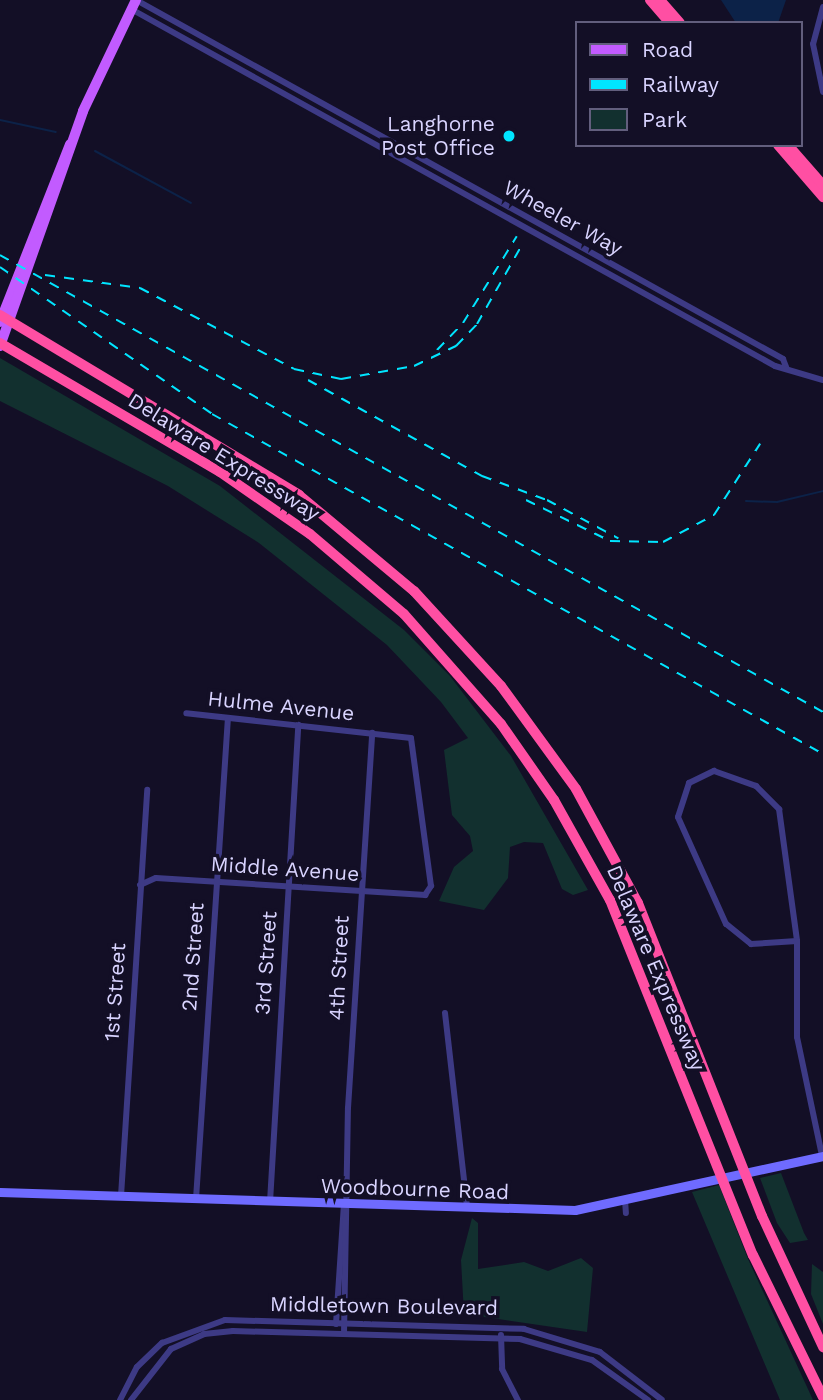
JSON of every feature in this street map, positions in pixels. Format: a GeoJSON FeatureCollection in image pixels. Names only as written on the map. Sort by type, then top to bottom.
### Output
{"type":"FeatureCollection","features":[{"type":"Feature","properties":{"kind":"highway"},"geometry":{"type":"LineString","coordinates":[[650,0],[668,21]]}},
{"type":"Feature","properties":{"kind":"highway"},"geometry":{"type":"LineString","coordinates":[[660,0],[678,21]]}},
{"type":"Feature","properties":{"kind":"highway"},"geometry":{"type":"LineString","coordinates":[[780,147],[823,197]]}},
{"type":"Feature","properties":{"kind":"highway"},"geometry":{"type":"LineString","coordinates":[[790,147],[823,185]]}},
{"type":"Feature","properties":{"kind":"highway","name":"Delaware Expressway"},"geometry":{"type":"LineString","coordinates":[[0,315],[299,495],[414,591],[501,685],[576,789],[638,903],[762,1216],[823,1347]]}},
{"type":"Feature","properties":{"kind":"highway","name":"Delaware Expressway"},"geometry":{"type":"LineString","coordinates":[[0,345],[220,472],[310,534],[404,614],[493,714],[554,800],[610,900],[753,1255],[823,1397]]}},
{"type":"Feature","properties":{"kind":"main road"},"geometry":{"type":"LineString","coordinates":[[0,345],[74,137],[134,3]]}},
{"type":"Feature","properties":{"kind":"main road"},"geometry":{"type":"LineString","coordinates":[[0,322],[32,252]]}},
{"type":"Feature","properties":{"kind":"main road","name":"Woodbourne Road"},"geometry":{"type":"LineString","coordinates":[[0,1192],[344,1205],[575,1210],[822,1156]]}},
{"type":"Feature","properties":{"kind":"street","name":"Wheeler Way"},"geometry":{"type":"LineString","coordinates":[[134,3],[783,359],[786,366],[823,380]]}},
{"type":"Feature","properties":{"kind":"street"},"geometry":{"type":"LineString","coordinates":[[823,7],[813,44],[823,92]]}},
{"type":"Feature","properties":{"kind":"street","name":"Hulme Avenue"},"geometry":{"type":"LineString","coordinates":[[186,713],[412,739],[429,892]]}},
{"type":"Feature","properties":{"kind":"street","name":"2nd Street"},"geometry":{"type":"LineString","coordinates":[[196,1199],[228,719]]}},
{"type":"Feature","properties":{"kind":"street","name":"3rd Street"},"geometry":{"type":"LineString","coordinates":[[270,1202],[298,725]]}},
{"type":"Feature","properties":{"kind":"street","name":"4th Street"},"geometry":{"type":"LineString","coordinates":[[334,1333],[372,733]]}},
{"type":"Feature","properties":{"kind":"street"},"geometry":{"type":"LineString","coordinates":[[797,941],[751,944],[726,924],[678,817],[684,790],[699,776],[734,774],[776,803],[797,941],[797,1037],[822,1156]]}},
{"type":"Feature","properties":{"kind":"street","name":"1st Street"},"geometry":{"type":"LineString","coordinates":[[121,1196],[147,790]]}},
{"type":"Feature","properties":{"kind":"street","name":"Middle Avenue"},"geometry":{"type":"LineString","coordinates":[[140,885],[148,878],[361,892],[429,892]]}},
{"type":"Feature","properties":{"kind":"street"},"geometry":{"type":"LineString","coordinates":[[445,1013],[467,1207]]}},
{"type":"Feature","properties":{"kind":"street"},"geometry":{"type":"LineString","coordinates":[[625,1200],[626,1213]]}},
{"type":"Feature","properties":{"kind":"street","name":"4th Street"},"geometry":{"type":"LineString","coordinates":[[344,1205],[344,1334]]}},
{"type":"Feature","properties":{"kind":"street","name":"Middletown Boulevard"},"geometry":{"type":"LineString","coordinates":[[120,1400],[141,1361],[184,1330],[225,1320],[503,1326],[581,1343],[632,1372],[662,1400]]}},
{"type":"Feature","properties":{"kind":"street"},"geometry":{"type":"LineString","coordinates":[[503,1326],[500,1337],[502,1369],[518,1400]]}},
{"type":"Feature","properties":{"kind":"street","name":"Middletown Boulevard"},"geometry":{"type":"LineString","coordinates":[[131,1400],[157,1361],[195,1337],[218,1331],[500,1337],[575,1353],[648,1400]]}},
{"type":"Feature","properties":{"kind":"green space"},"geometry":{"type":"Polygon","coordinates":[[[0,358],[220,486],[404,630],[450,676],[511,756],[588,890],[573,895],[562,889],[543,843],[524,842],[510,847],[508,878],[484,910],[439,901],[454,867],[473,851],[470,836],[452,815],[444,750],[468,738],[441,702],[387,645],[259,543],[168,486],[0,401],[0,358]]]}},
{"type":"Feature","properties":{"kind":"green space"},"geometry":{"type":"Polygon","coordinates":[[[781,1173],[808,1240],[790,1243],[777,1223],[760,1178],[781,1173]]]}},
{"type":"Feature","properties":{"kind":"green space"},"geometry":{"type":"Polygon","coordinates":[[[719,1185],[748,1259],[813,1400],[780,1400],[692,1192],[719,1185]]]}},
{"type":"Feature","properties":{"kind":"green space"},"geometry":{"type":"Polygon","coordinates":[[[472,1218],[478,1223],[478,1269],[524,1262],[548,1271],[581,1258],[593,1268],[587,1332],[464,1314],[461,1260],[472,1218]]]}},
{"type":"Feature","properties":{"kind":"green space"},"geometry":{"type":"Polygon","coordinates":[[[812,1264],[823,1272],[823,1324],[811,1294],[812,1264]]]}},
{"type":"Feature","properties":{"kind":"water"},"geometry":{"type":"Polygon","coordinates":[[[721,0],[786,0],[779,21],[735,21],[721,0]]]}},
{"type":"Feature","properties":{"kind":"waterway"},"geometry":{"type":"LineString","coordinates":[[0,120],[56,132]]}},
{"type":"Feature","properties":{"kind":"waterway"},"geometry":{"type":"LineString","coordinates":[[95,151],[191,203]]}},
{"type":"Feature","properties":{"kind":"waterway"},"geometry":{"type":"LineString","coordinates":[[746,501],[777,502],[823,491]]}},
{"type":"Feature","properties":{"kind":"railway"},"geometry":{"type":"LineString","coordinates":[[437,350],[463,323],[517,236]]}},
{"type":"Feature","properties":{"kind":"railway"},"geometry":{"type":"LineString","coordinates":[[45,275],[140,288],[294,369],[341,379],[414,366],[456,346],[477,324],[523,243]]}},
{"type":"Feature","properties":{"kind":"railway"},"geometry":{"type":"LineString","coordinates":[[0,255],[823,712]]}},
{"type":"Feature","properties":{"kind":"railway"},"geometry":{"type":"LineString","coordinates":[[0,267],[212,414],[823,754]]}},
{"type":"Feature","properties":{"kind":"railway"},"geometry":{"type":"LineString","coordinates":[[308,380],[482,476],[547,500],[618,538]]}},
{"type":"Feature","properties":{"kind":"railway"},"geometry":{"type":"LineString","coordinates":[[526,500],[610,541],[663,542],[714,515],[760,444]]}},
{"type":"Feature","properties":{"kind":"place","name":"Langhorne Post Office"},"geometry":{"type":"Point","coordinates":[509,136]}}]}
